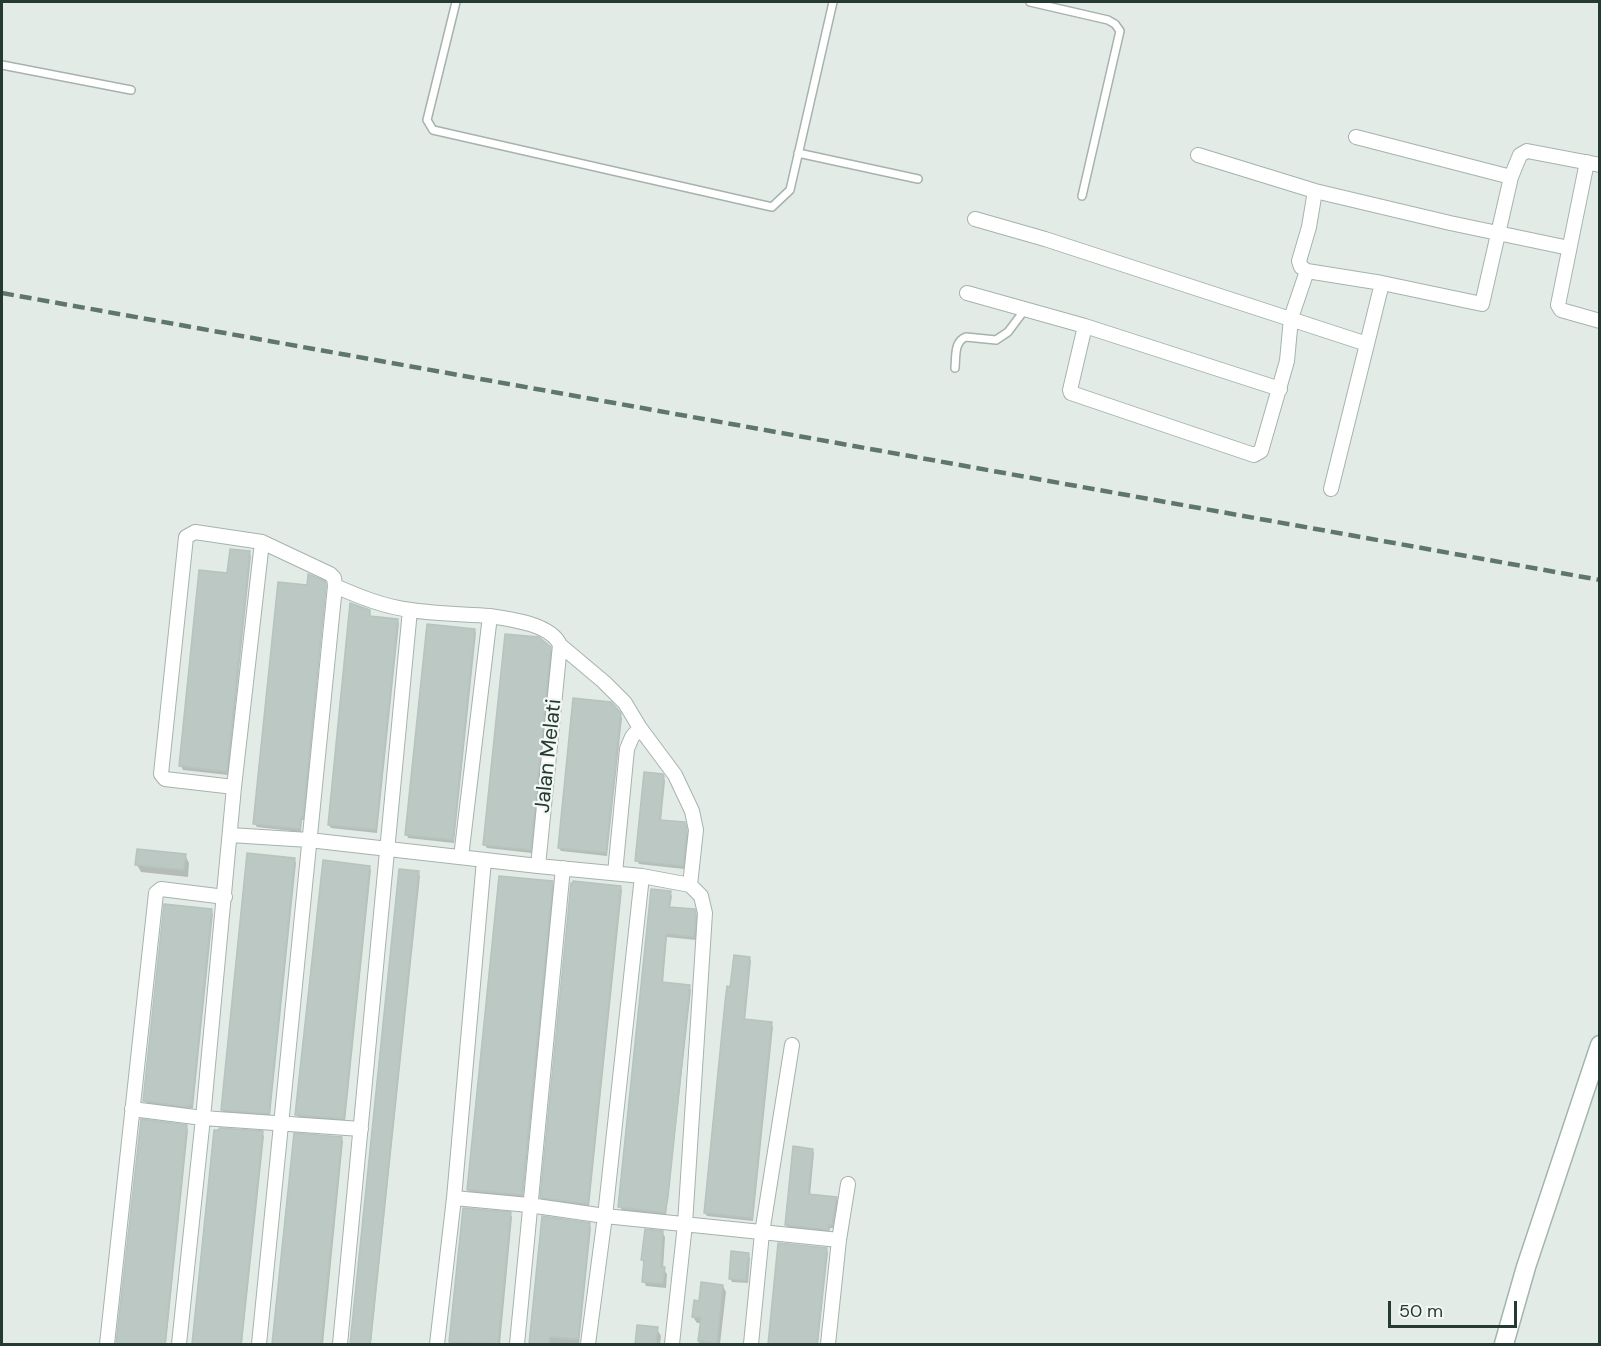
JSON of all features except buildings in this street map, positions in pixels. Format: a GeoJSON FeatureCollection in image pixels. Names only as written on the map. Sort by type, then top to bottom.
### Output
{"type":"FeatureCollection","features":[{"type":"Feature","properties":{"kind":"street"},"geometry":{"type":"LineString","coordinates":[[1356,138],[1511,177]]}},
{"type":"Feature","properties":{"kind":"street"},"geometry":{"type":"LineString","coordinates":[[1315,191],[1309,227],[1299,261],[1301,267],[1307,271],[1382,283],[1482,304],[1511,177],[1520,155],[1527,150],[1593,164],[1569,248],[1559,308],[1599,321]]}},
{"type":"Feature","properties":{"kind":"street"},"geometry":{"type":"LineString","coordinates":[[1198,155],[1315,191],[1450,224],[1499,232],[1569,248]]}},
{"type":"Feature","properties":{"kind":"street"},"geometry":{"type":"LineString","coordinates":[[975,219],[1045,239],[1367,344]]}},
{"type":"Feature","properties":{"kind":"street"},"geometry":{"type":"LineString","coordinates":[[1084,326],[1071,393],[1254,455],[1261,451],[1280,389],[1287,360],[1291,318],[1307,271]]}},
{"type":"Feature","properties":{"kind":"street"},"geometry":{"type":"LineString","coordinates":[[1331,489],[1382,283]]}},
{"type":"Feature","properties":{"kind":"street"},"geometry":{"type":"LineString","coordinates":[[968,293],[1026,308],[1280,389]]}},
{"type":"Feature","properties":{"kind":"street"},"geometry":{"type":"LineString","coordinates":[[234,787],[165,778],[161,774],[186,537],[195,532],[262,542],[330,574],[334,578],[335,586],[259,1344]]}},
{"type":"Feature","properties":{"kind":"street"},"geometry":{"type":"LineString","coordinates":[[179,1344],[204,1118],[234,787],[262,542]]}},
{"type":"Feature","properties":{"kind":"street"},"geometry":{"type":"LineString","coordinates":[[335,586],[360,597],[410,610],[523,621],[550,634],[625,704],[675,776],[692,811],[696,830],[690,885]]}},
{"type":"Feature","properties":{"kind":"street"},"geometry":{"type":"LineString","coordinates":[[340,1344],[410,610]]}},
{"type":"Feature","properties":{"kind":"street"},"geometry":{"type":"LineString","coordinates":[[461,857],[490,616]]}},
{"type":"Feature","properties":{"kind":"street","name":"Jalan Melati"},"geometry":{"type":"LineString","coordinates":[[538,866],[560,645]]}},
{"type":"Feature","properties":{"kind":"street"},"geometry":{"type":"LineString","coordinates":[[615,873],[627,749],[632,737],[640,728]]}},
{"type":"Feature","properties":{"kind":"street"},"geometry":{"type":"LineString","coordinates":[[230,835],[309,840],[642,876],[690,885],[701,896],[705,913],[685,1224],[672,1344]]}},
{"type":"Feature","properties":{"kind":"street"},"geometry":{"type":"LineString","coordinates":[[436,1344],[454,1198],[484,860]]}},
{"type":"Feature","properties":{"kind":"street"},"geometry":{"type":"LineString","coordinates":[[517,1344],[563,868]]}},
{"type":"Feature","properties":{"kind":"street"},"geometry":{"type":"LineString","coordinates":[[588,1344],[605,1216],[642,876]]}},
{"type":"Feature","properties":{"kind":"street"},"geometry":{"type":"LineString","coordinates":[[107,1344],[156,892],[161,889],[225,897]]}},
{"type":"Feature","properties":{"kind":"street"},"geometry":{"type":"LineString","coordinates":[[751,1344],[762,1233],[792,1045]]}},
{"type":"Feature","properties":{"kind":"street"},"geometry":{"type":"LineString","coordinates":[[1504,1344],[1526,1267],[1599,1045]]}},
{"type":"Feature","properties":{"kind":"street"},"geometry":{"type":"LineString","coordinates":[[132,1109],[204,1118],[361,1130]]}},
{"type":"Feature","properties":{"kind":"street"},"geometry":{"type":"LineString","coordinates":[[828,1344],[839,1240],[848,1184]]}},
{"type":"Feature","properties":{"kind":"street"},"geometry":{"type":"LineString","coordinates":[[454,1198],[839,1240]]}},
{"type":"Feature","properties":{"kind":"lane"},"geometry":{"type":"LineString","coordinates":[[456,2],[427,120],[433,130],[772,207],[790,190],[833,2]]}},
{"type":"Feature","properties":{"kind":"lane"},"geometry":{"type":"LineString","coordinates":[[1030,2],[1108,20],[1120,31],[1082,196]]}},
{"type":"Feature","properties":{"kind":"lane"},"geometry":{"type":"LineString","coordinates":[[2,65],[131,90]]}},
{"type":"Feature","properties":{"kind":"lane"},"geometry":{"type":"LineString","coordinates":[[798,153],[918,179]]}},
{"type":"Feature","properties":{"kind":"lane"},"geometry":{"type":"LineString","coordinates":[[955,368],[958,343],[961,339],[966,337],[996,340],[1008,332],[1026,308]]}},
{"type":"Feature","properties":{"kind":"railway"},"geometry":{"type":"LineString","coordinates":[[2,293],[1600,580]]}}]}
